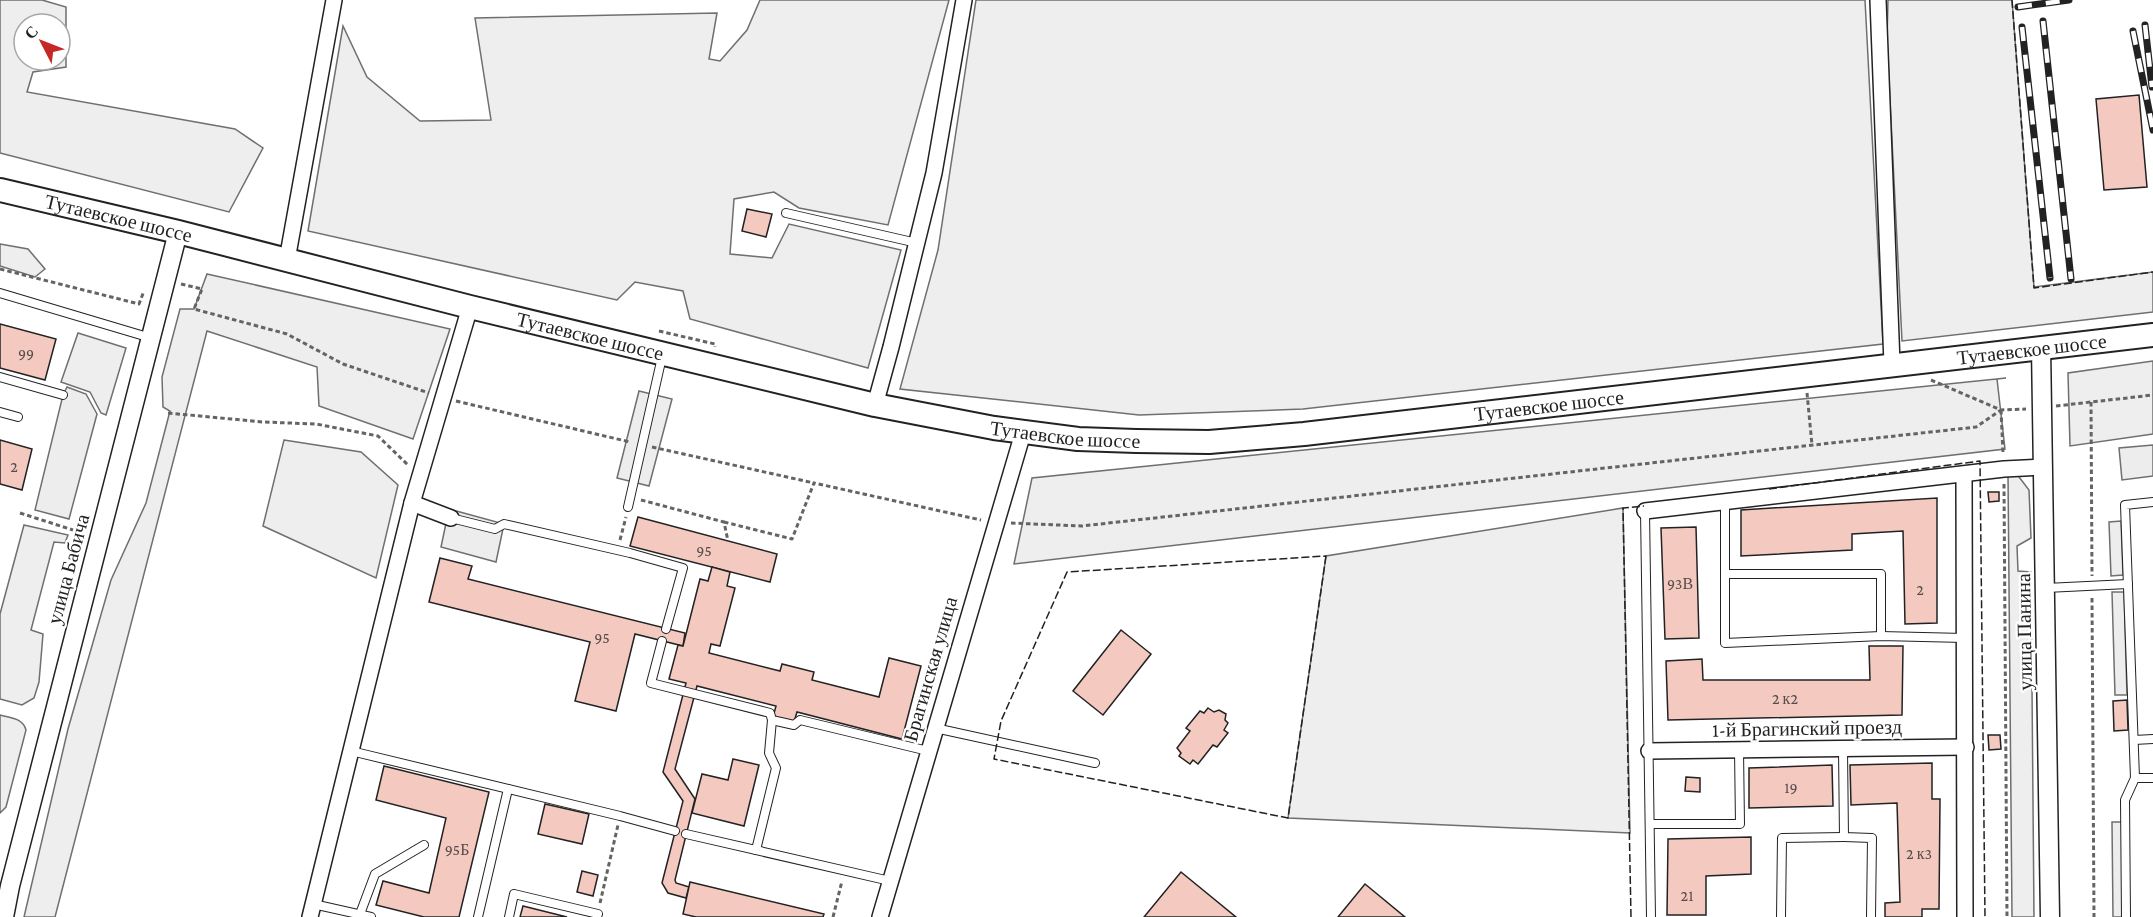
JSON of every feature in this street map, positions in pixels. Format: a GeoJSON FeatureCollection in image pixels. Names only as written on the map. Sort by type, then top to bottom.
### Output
{"type":"FeatureCollection","features":[{"type":"Feature","properties":{"kind":"main road","name":"Тутаевское шоссе"},"geometry":{"type":"LineString","coordinates":[[0,190],[875,405],[1023,433],[1090,439],[1209,442],[1304,434],[2153,335]]}},
{"type":"Feature","properties":{"kind":"street"},"geometry":{"type":"LineString","coordinates":[[287,260],[334,0]]}},
{"type":"Feature","properties":{"kind":"street"},"geometry":{"type":"LineString","coordinates":[[875,405],[934,173],[964,0]]}},
{"type":"Feature","properties":{"kind":"street"},"geometry":{"type":"LineString","coordinates":[[1878,0],[1892,364]]}},
{"type":"Feature","properties":{"kind":"street","name":"улица Бабича"},"geometry":{"type":"LineString","coordinates":[[4,917],[10,886],[178,232]]}},
{"type":"Feature","properties":{"kind":"street"},"geometry":{"type":"LineString","coordinates":[[312,911],[412,503],[471,307]]}},
{"type":"Feature","properties":{"kind":"street","name":"улица Панина"},"geometry":{"type":"LineString","coordinates":[[2041,347],[2050,917]]}},
{"type":"Feature","properties":{"kind":"street","name":"Брагинская улица"},"geometry":{"type":"LineString","coordinates":[[880,917],[1023,433]]}},
{"type":"Feature","properties":{"kind":"street"},"geometry":{"type":"LineString","coordinates":[[1645,511],[2004,469],[2044,467]]}},
{"type":"Feature","properties":{"kind":"street"},"geometry":{"type":"LineString","coordinates":[[1964,475],[1965,917]]}},
{"type":"Feature","properties":{"kind":"street"},"geometry":{"type":"LineString","coordinates":[[412,503],[451,518]]}},
{"type":"Feature","properties":{"kind":"street","name":"1-й Брагинский проезд"},"geometry":{"type":"LineString","coordinates":[[1649,751],[1966,747]]}},
{"type":"Feature","properties":{"kind":"lane"},"geometry":{"type":"LineString","coordinates":[[786,213],[917,243]]}},
{"type":"Feature","properties":{"kind":"lane"},"geometry":{"type":"LineString","coordinates":[[0,293],[152,339]]}},
{"type":"Feature","properties":{"kind":"lane"},"geometry":{"type":"LineString","coordinates":[[628,507],[663,353]]}},
{"type":"Feature","properties":{"kind":"lane"},"geometry":{"type":"LineString","coordinates":[[0,377],[63,395]]}},
{"type":"Feature","properties":{"kind":"lane"},"geometry":{"type":"LineString","coordinates":[[0,412],[18,417]]}},
{"type":"Feature","properties":{"kind":"lane"},"geometry":{"type":"LineString","coordinates":[[1725,502],[1725,643],[1881,636],[1964,638]]}},
{"type":"Feature","properties":{"kind":"lane"},"geometry":{"type":"LineString","coordinates":[[2126,917],[2125,800],[2135,778],[2125,505],[2153,502]]}},
{"type":"Feature","properties":{"kind":"lane"},"geometry":{"type":"LineString","coordinates":[[1645,511],[1651,917]]}},
{"type":"Feature","properties":{"kind":"lane"},"geometry":{"type":"LineString","coordinates":[[451,518],[495,530],[504,524],[683,568],[666,629]]}},
{"type":"Feature","properties":{"kind":"lane"},"geometry":{"type":"LineString","coordinates":[[1725,574],[1881,574],[1881,636]]}},
{"type":"Feature","properties":{"kind":"lane"},"geometry":{"type":"LineString","coordinates":[[2046,588],[2128,584]]}},
{"type":"Feature","properties":{"kind":"lane"},"geometry":{"type":"LineString","coordinates":[[662,641],[651,682],[770,713],[772,720],[769,753],[776,768],[756,850]]}},
{"type":"Feature","properties":{"kind":"lane"},"geometry":{"type":"LineString","coordinates":[[772,720],[794,725],[800,720],[928,751]]}},
{"type":"Feature","properties":{"kind":"lane"},"geometry":{"type":"LineString","coordinates":[[934,728],[1095,763]]}},
{"type":"Feature","properties":{"kind":"lane"},"geometry":{"type":"LineString","coordinates":[[2134,740],[2153,739]]}},
{"type":"Feature","properties":{"kind":"lane"},"geometry":{"type":"LineString","coordinates":[[1843,748],[1844,837]]}},
{"type":"Feature","properties":{"kind":"lane"},"geometry":{"type":"LineString","coordinates":[[1650,824],[1740,824],[1739,750]]}},
{"type":"Feature","properties":{"kind":"lane"},"geometry":{"type":"LineString","coordinates":[[351,751],[675,831]]}},
{"type":"Feature","properties":{"kind":"lane"},"geometry":{"type":"LineString","coordinates":[[2135,778],[2153,778]]}},
{"type":"Feature","properties":{"kind":"lane"},"geometry":{"type":"LineString","coordinates":[[478,917],[508,789]]}},
{"type":"Feature","properties":{"kind":"lane"},"geometry":{"type":"LineString","coordinates":[[686,834],[891,881]]}},
{"type":"Feature","properties":{"kind":"lane"},"geometry":{"type":"LineString","coordinates":[[1781,917],[1782,838],[1844,837],[1872,838],[1871,917]]}},
{"type":"Feature","properties":{"kind":"lane"},"geometry":{"type":"LineString","coordinates":[[360,914],[375,874],[424,845]]}},
{"type":"Feature","properties":{"kind":"lane"},"geometry":{"type":"LineString","coordinates":[[509,917],[514,894],[598,914]]}},
{"type":"Feature","properties":{"kind":"lane"},"geometry":{"type":"LineString","coordinates":[[312,911],[372,917]]}},
{"type":"Feature","properties":{"kind":"path"},"geometry":{"type":"LineString","coordinates":[[0,269],[139,304],[151,273],[166,280],[201,289],[194,309],[287,334],[343,364],[443,398],[995,523],[1082,526],[1976,427],[2001,410]]}},
{"type":"Feature","properties":{"kind":"path"},"geometry":{"type":"LineString","coordinates":[[1806,374],[1812,445]]}},
{"type":"Feature","properties":{"kind":"path"},"geometry":{"type":"LineString","coordinates":[[1930,380],[2001,410]]}},
{"type":"Feature","properties":{"kind":"path"},"geometry":{"type":"LineString","coordinates":[[2094,917],[2091,402],[2153,394]]}},
{"type":"Feature","properties":{"kind":"path"},"geometry":{"type":"LineString","coordinates":[[2001,410],[2004,469],[2007,917]]}},
{"type":"Feature","properties":{"kind":"path"},"geometry":{"type":"LineString","coordinates":[[168,413],[263,422],[316,424],[378,436],[410,467],[421,471]]}},
{"type":"Feature","properties":{"kind":"path"},"geometry":{"type":"LineString","coordinates":[[630,498],[792,539],[814,483]]}},
{"type":"Feature","properties":{"kind":"path"},"geometry":{"type":"LineString","coordinates":[[617,550],[628,507]]}},
{"type":"Feature","properties":{"kind":"path"},"geometry":{"type":"LineString","coordinates":[[20,513],[73,530]]}},
{"type":"Feature","properties":{"kind":"path"},"geometry":{"type":"LineString","coordinates":[[724,522],[728,541]]}},
{"type":"Feature","properties":{"kind":"path"},"geometry":{"type":"LineString","coordinates":[[598,914],[620,816]]}},
{"type":"Feature","properties":{"kind":"path"},"geometry":{"type":"LineString","coordinates":[[833,917],[845,870]]}},
{"type":"Feature","properties":{"kind":"shaded area"},"geometry":{"type":"Polygon","coordinates":[[[0,0],[42,0],[66,7],[66,12],[12,12],[12,72],[33,72],[27,92],[235,129],[263,148],[229,212],[0,153],[0,0]]]}},
{"type":"Feature","properties":{"kind":"shaded area"},"geometry":{"type":"Polygon","coordinates":[[[760,0],[949,0],[888,225],[799,208],[774,192],[734,199],[730,254],[772,258],[789,224],[901,250],[868,368],[690,319],[683,291],[635,282],[617,300],[308,231],[343,26],[367,77],[420,121],[491,120],[475,18],[717,13],[709,59],[720,61],[747,30],[760,0]]]}},
{"type":"Feature","properties":{"kind":"shaded area"},"geometry":{"type":"Polygon","coordinates":[[[976,0],[1865,0],[1883,344],[1303,409],[1139,415],[900,389],[938,250],[976,0]]]}},
{"type":"Feature","properties":{"kind":"shaded area"},"geometry":{"type":"Polygon","coordinates":[[[1888,0],[2012,0],[2034,287],[2153,272],[2153,312],[1902,341],[1887,40],[1888,0]]]}},
{"type":"Feature","properties":{"kind":"shaded area"},"geometry":{"type":"Polygon","coordinates":[[[0,244],[28,249],[45,269],[35,277],[0,266],[0,244]]]}},
{"type":"Feature","properties":{"kind":"shaded area"},"geometry":{"type":"Polygon","coordinates":[[[207,274],[450,329],[413,439],[319,406],[317,367],[207,331],[55,917],[24,917],[68,729],[111,580],[146,503],[170,411],[163,407],[162,377],[180,309],[194,309],[207,274]]]}},
{"type":"Feature","properties":{"kind":"shaded area"},"geometry":{"type":"Polygon","coordinates":[[[78,333],[126,348],[106,415],[101,413],[90,392],[61,382],[78,333]]]}},
{"type":"Feature","properties":{"kind":"shaded area"},"geometry":{"type":"Polygon","coordinates":[[[2153,361],[2153,434],[2070,446],[2068,373],[2153,361]]]}},
{"type":"Feature","properties":{"kind":"shaded area"},"geometry":{"type":"Polygon","coordinates":[[[2006,378],[1997,379],[2005,449],[1014,564],[1032,478],[2006,378]]]}},
{"type":"Feature","properties":{"kind":"shaded area"},"geometry":{"type":"Polygon","coordinates":[[[67,387],[86,394],[97,414],[69,519],[35,510],[63,395],[67,387]]]}},
{"type":"Feature","properties":{"kind":"shaded area"},"geometry":{"type":"Polygon","coordinates":[[[639,391],[672,399],[649,486],[617,478],[639,391]]]}},
{"type":"Feature","properties":{"kind":"shaded area"},"geometry":{"type":"Polygon","coordinates":[[[284,440],[361,452],[398,485],[376,578],[263,526],[284,440]]]}},
{"type":"Feature","properties":{"kind":"shaded area"},"geometry":{"type":"Polygon","coordinates":[[[2153,445],[2153,476],[2122,480],[2119,448],[2153,445]]]}},
{"type":"Feature","properties":{"kind":"shaded area"},"geometry":{"type":"Polygon","coordinates":[[[2016,473],[2029,490],[2031,538],[2017,546],[2018,571],[2031,572],[2034,917],[2012,917],[2008,474],[2016,473]]]}},
{"type":"Feature","properties":{"kind":"shaded area"},"geometry":{"type":"Polygon","coordinates":[[[1623,508],[1630,833],[1288,818],[1326,556],[1623,508]]]}},
{"type":"Feature","properties":{"kind":"shaded area"},"geometry":{"type":"Polygon","coordinates":[[[449,509],[504,524],[496,562],[441,547],[449,509]]]}},
{"type":"Feature","properties":{"kind":"shaded area"},"geometry":{"type":"Polygon","coordinates":[[[2121,521],[2123,575],[2111,576],[2109,522],[2121,521]]]}},
{"type":"Feature","properties":{"kind":"shaded area"},"geometry":{"type":"Polygon","coordinates":[[[24,525],[68,535],[65,543],[54,542],[31,630],[43,634],[39,682],[34,698],[22,705],[0,699],[0,614],[24,525]]]}},
{"type":"Feature","properties":{"kind":"shaded area"},"geometry":{"type":"Polygon","coordinates":[[[2112,592],[2124,592],[2127,695],[2115,695],[2112,592]]]}},
{"type":"Feature","properties":{"kind":"shaded area"},"geometry":{"type":"Polygon","coordinates":[[[0,715],[19,721],[26,730],[6,807],[0,813],[0,715]]]}},
{"type":"Feature","properties":{"kind":"shaded area"},"geometry":{"type":"Polygon","coordinates":[[[2112,822],[2123,822],[2124,917],[2113,917],[2112,822]]]}},
{"type":"Feature","properties":{"kind":"building"},"geometry":{"type":"Polygon","coordinates":[[[2139,95],[2147,187],[2104,190],[2096,99],[2139,95]]]}},
{"type":"Feature","properties":{"kind":"building"},"geometry":{"type":"Polygon","coordinates":[[[747,209],[772,214],[766,237],[742,231],[747,209]]]}},
{"type":"Feature","properties":{"kind":"building"},"geometry":{"type":"Polygon","coordinates":[[[0,324],[56,339],[45,380],[0,368],[0,324]]]}},
{"type":"Feature","properties":{"kind":"building"},"geometry":{"type":"Polygon","coordinates":[[[0,440],[32,449],[22,490],[0,484],[0,440]]]}},
{"type":"Feature","properties":{"kind":"building"},"geometry":{"type":"Polygon","coordinates":[[[1988,492],[1999,492],[1999,501],[1989,502],[1988,492]]]}},
{"type":"Feature","properties":{"kind":"building"},"geometry":{"type":"Polygon","coordinates":[[[1937,498],[1937,623],[1905,624],[1903,531],[1852,534],[1852,550],[1741,556],[1741,510],[1937,498]]]}},
{"type":"Feature","properties":{"kind":"building"},"geometry":{"type":"Polygon","coordinates":[[[638,517],[777,554],[770,582],[630,546],[638,517]]]}},
{"type":"Feature","properties":{"kind":"building"},"geometry":{"type":"Polygon","coordinates":[[[1696,527],[1699,638],[1665,639],[1661,528],[1696,527]]]}},
{"type":"Feature","properties":{"kind":"building"},"geometry":{"type":"Polygon","coordinates":[[[440,558],[472,566],[468,579],[685,633],[683,646],[635,634],[616,711],[575,701],[590,642],[429,602],[440,558]]]}},
{"type":"Feature","properties":{"kind":"building"},"geometry":{"type":"Polygon","coordinates":[[[712,567],[730,572],[727,586],[735,588],[720,646],[711,644],[709,653],[780,671],[782,664],[814,672],[812,680],[879,697],[889,658],[921,666],[902,739],[797,712],[794,722],[773,717],[776,706],[697,686],[675,769],[695,799],[675,880],[676,883],[689,887],[686,898],[668,893],[662,883],[683,801],[663,772],[686,683],[669,679],[678,645],[683,646],[700,579],[708,581],[712,567]]]}},
{"type":"Feature","properties":{"kind":"building"},"geometry":{"type":"Polygon","coordinates":[[[1121,630],[1151,654],[1103,715],[1073,691],[1121,630]]]}},
{"type":"Feature","properties":{"kind":"building"},"geometry":{"type":"Polygon","coordinates":[[[1869,646],[1903,646],[1902,715],[1668,720],[1666,661],[1702,659],[1703,680],[1870,680],[1869,646]]]}},
{"type":"Feature","properties":{"kind":"building"},"geometry":{"type":"Polygon","coordinates":[[[2127,700],[2128,730],[2114,731],[2113,701],[2127,700]]]}},
{"type":"Feature","properties":{"kind":"building"},"geometry":{"type":"Polygon","coordinates":[[[1208,708],[1214,712],[1219,710],[1226,714],[1225,720],[1228,723],[1224,730],[1228,733],[1217,747],[1213,745],[1198,764],[1193,760],[1190,764],[1179,756],[1181,753],[1177,748],[1190,731],[1186,728],[1200,711],[1204,713],[1208,708]]]}},
{"type":"Feature","properties":{"kind":"building"},"geometry":{"type":"Polygon","coordinates":[[[1988,735],[2000,735],[2001,749],[1989,750],[1988,735]]]}},
{"type":"Feature","properties":{"kind":"building"},"geometry":{"type":"Polygon","coordinates":[[[733,759],[759,765],[744,826],[692,813],[702,774],[728,780],[733,759]]]}},
{"type":"Feature","properties":{"kind":"building"},"geometry":{"type":"Polygon","coordinates":[[[1932,763],[1932,799],[1940,799],[1939,909],[1922,909],[1922,917],[1885,917],[1885,903],[1900,902],[1897,803],[1851,805],[1850,765],[1932,763]]]}},
{"type":"Feature","properties":{"kind":"building"},"geometry":{"type":"Polygon","coordinates":[[[1832,765],[1833,806],[1749,808],[1749,768],[1832,765]]]}},
{"type":"Feature","properties":{"kind":"building"},"geometry":{"type":"Polygon","coordinates":[[[384,766],[489,792],[459,917],[424,917],[376,905],[383,881],[429,893],[446,818],[376,800],[384,766]]]}},
{"type":"Feature","properties":{"kind":"building"},"geometry":{"type":"Polygon","coordinates":[[[1686,777],[1700,778],[1700,792],[1685,791],[1686,777]]]}},
{"type":"Feature","properties":{"kind":"building"},"geometry":{"type":"Polygon","coordinates":[[[545,804],[589,814],[582,844],[538,834],[545,804]]]}},
{"type":"Feature","properties":{"kind":"building"},"geometry":{"type":"Polygon","coordinates":[[[1751,837],[1751,874],[1706,876],[1706,915],[1667,915],[1668,839],[1751,837]]]}},
{"type":"Feature","properties":{"kind":"building"},"geometry":{"type":"Polygon","coordinates":[[[582,871],[598,875],[593,896],[577,892],[582,871]]]}},
{"type":"Feature","properties":{"kind":"building"},"geometry":{"type":"Polygon","coordinates":[[[1181,872],[1236,917],[1144,917],[1181,872]]]}},
{"type":"Feature","properties":{"kind":"building"},"geometry":{"type":"Polygon","coordinates":[[[690,882],[824,914],[823,917],[696,917],[683,914],[690,882]]]}},
{"type":"Feature","properties":{"kind":"building"},"geometry":{"type":"Polygon","coordinates":[[[1365,884],[1405,917],[1338,917],[1365,884]]]}},
{"type":"Feature","properties":{"kind":"building"},"geometry":{"type":"Polygon","coordinates":[[[523,906],[567,917],[520,917],[523,906]]]}},
{"type":"Feature","properties":{"kind":"railway"},"geometry":{"type":"LineString","coordinates":[[2018,7],[2069,0]]}},
{"type":"Feature","properties":{"kind":"railway"},"geometry":{"type":"LineString","coordinates":[[2043,21],[2071,279]]}},
{"type":"Feature","properties":{"kind":"railway"},"geometry":{"type":"LineString","coordinates":[[2145,25],[2152,87]]}},
{"type":"Feature","properties":{"kind":"railway"},"geometry":{"type":"LineString","coordinates":[[2022,27],[2050,278]]}},
{"type":"Feature","properties":{"kind":"railway"},"geometry":{"type":"LineString","coordinates":[[2133,31],[2153,130]]}},
{"type":"Feature","properties":{"kind":"fence"},"geometry":{"type":"LineString","coordinates":[[2012,0],[2034,288],[2153,272]]}},
{"type":"Feature","properties":{"kind":"fence"},"geometry":{"type":"LineString","coordinates":[[1769,489],[1980,461],[1985,917]]}},
{"type":"Feature","properties":{"kind":"fence"},"geometry":{"type":"LineString","coordinates":[[1631,917],[1623,508],[1644,506]]}},
{"type":"Feature","properties":{"kind":"fence"},"geometry":{"type":"LineString","coordinates":[[1326,556],[1288,818],[994,759],[1001,721],[1067,572],[1326,556]]}}]}
